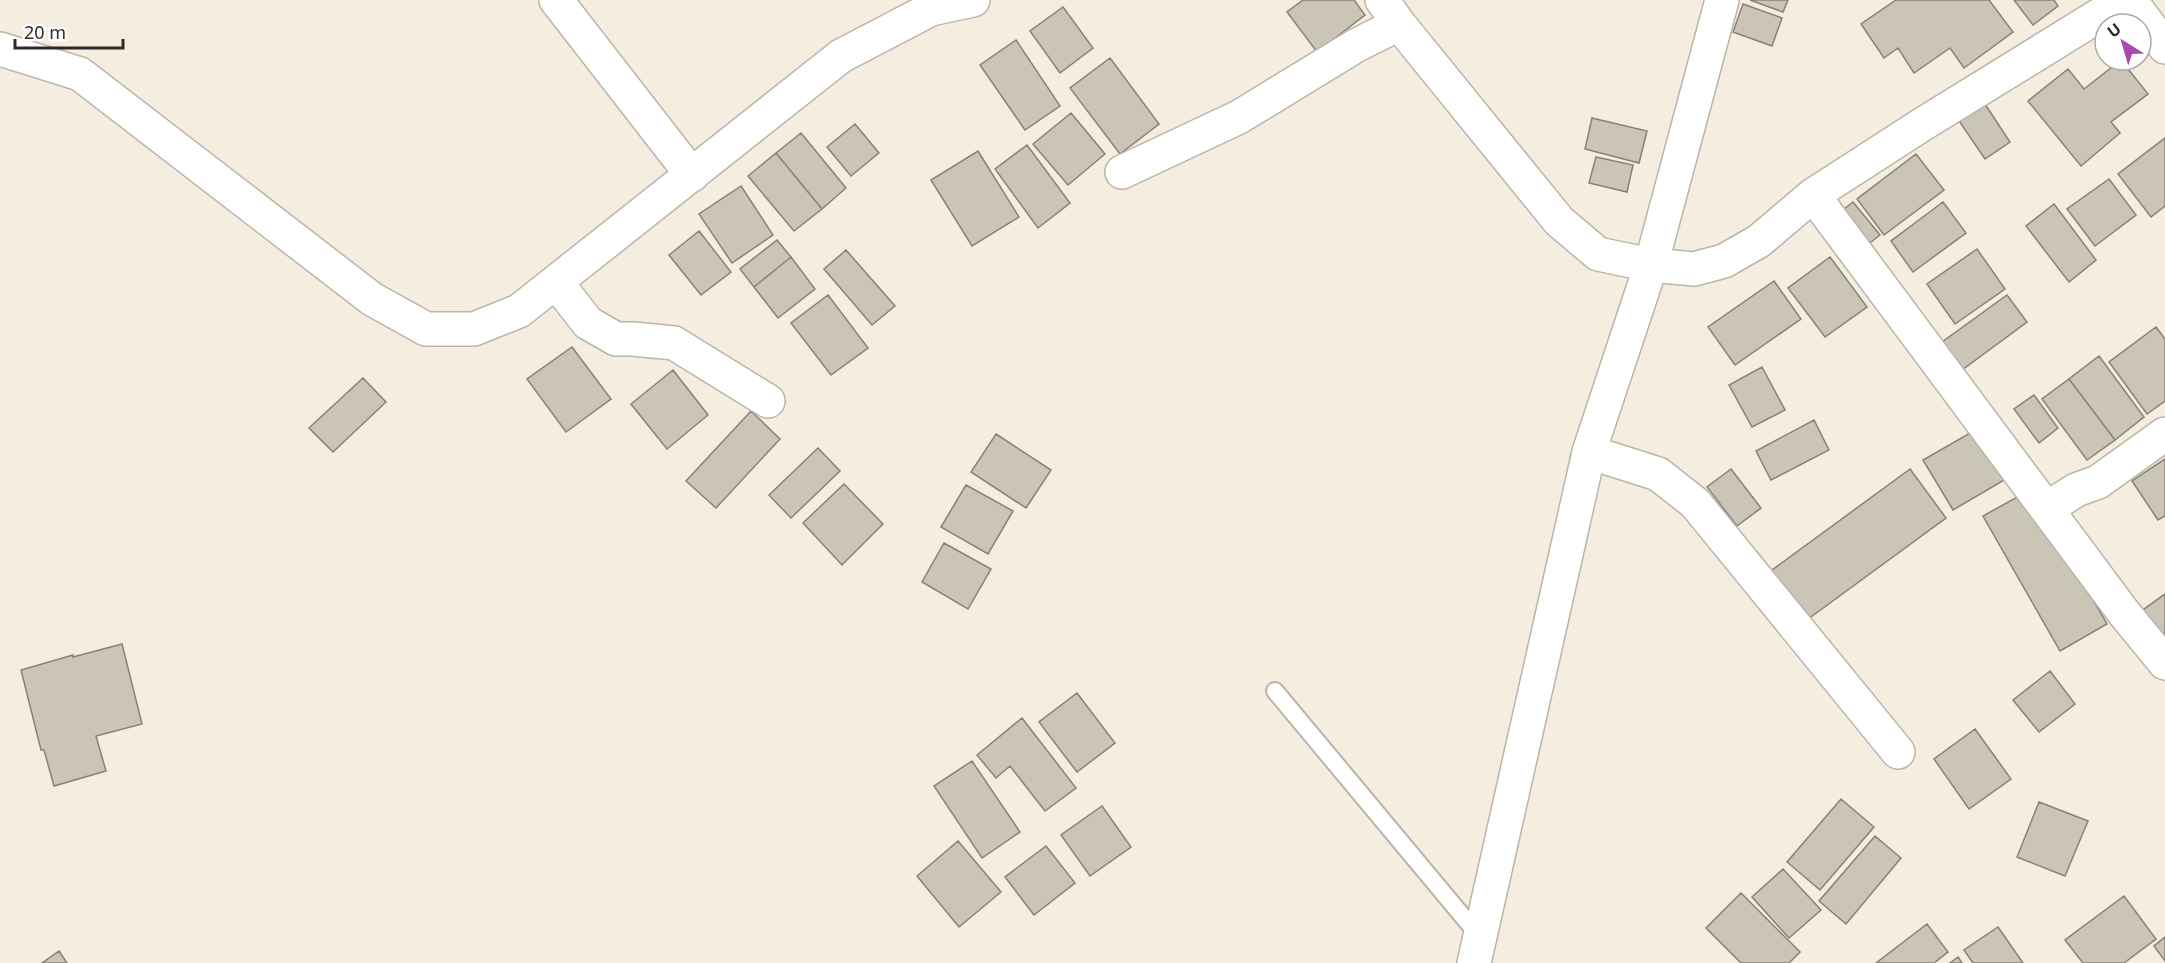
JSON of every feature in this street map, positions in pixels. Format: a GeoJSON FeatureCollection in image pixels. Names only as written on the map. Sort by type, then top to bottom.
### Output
{"type":"FeatureCollection","features":[{"type":"Feature","properties":{"kind":"street"},"geometry":{"type":"LineString","coordinates":[[556,0],[692,175]]}},
{"type":"Feature","properties":{"kind":"street"},"geometry":{"type":"LineString","coordinates":[[0,49],[80,75],[372,299],[426,329],[474,329],[519,311],[841,56],[928,4],[973,0]]}},
{"type":"Feature","properties":{"kind":"street"},"geometry":{"type":"LineString","coordinates":[[1477,950],[1589,452],[1651,265],[1722,0]]}},
{"type":"Feature","properties":{"kind":"street"},"geometry":{"type":"LineString","coordinates":[[1122,172],[1239,117],[1357,45],[1390,12],[1559,221],[1598,254],[1651,265],[1694,269],[1724,261],[1759,241],[1813,195],[2124,0]]}},
{"type":"Feature","properties":{"kind":"street"},"geometry":{"type":"LineString","coordinates":[[2130,0],[2165,47]]}},
{"type":"Feature","properties":{"kind":"street"},"geometry":{"type":"LineString","coordinates":[[1813,195],[2124,613],[2165,663]]}},
{"type":"Feature","properties":{"kind":"street"},"geometry":{"type":"LineString","coordinates":[[556,282],[588,323],[607,334],[616,339],[674,343],[768,401]]}},
{"type":"Feature","properties":{"kind":"street"},"geometry":{"type":"LineString","coordinates":[[2048,508],[2076,490],[2098,482],[2165,434]]}},
{"type":"Feature","properties":{"kind":"street"},"geometry":{"type":"LineString","coordinates":[[1589,452],[1658,474],[1695,503],[1898,752]]}},
{"type":"Feature","properties":{"kind":"lane"},"geometry":{"type":"LineString","coordinates":[[1275,691],[1477,950]]}},
{"type":"Feature","properties":{"kind":"building"},"geometry":{"type":"Polygon","coordinates":[[[1303,0],[1354,0],[1365,15],[1317,52],[1287,12],[1303,0]]]}},
{"type":"Feature","properties":{"kind":"building"},"geometry":{"type":"Polygon","coordinates":[[[1750,0],[1788,0],[1783,12],[1750,0]]]}},
{"type":"Feature","properties":{"kind":"building"},"geometry":{"type":"Polygon","coordinates":[[[1896,0],[1989,0],[2013,32],[1964,68],[1950,48],[1914,73],[1898,48],[1884,58],[1861,24],[1896,0]]]}},
{"type":"Feature","properties":{"kind":"building"},"geometry":{"type":"Polygon","coordinates":[[[2014,0],[2054,0],[2058,6],[2033,25],[2014,0]]]}},
{"type":"Feature","properties":{"kind":"building"},"geometry":{"type":"Polygon","coordinates":[[[1743,4],[1782,18],[1772,46],[1733,32],[1743,4]]]}},
{"type":"Feature","properties":{"kind":"building"},"geometry":{"type":"Polygon","coordinates":[[[1063,7],[1093,48],[1060,73],[1030,31],[1063,7]]]}},
{"type":"Feature","properties":{"kind":"building"},"geometry":{"type":"Polygon","coordinates":[[[1016,40],[1060,106],[1025,130],[980,65],[1016,40]]]}},
{"type":"Feature","properties":{"kind":"building"},"geometry":{"type":"Polygon","coordinates":[[[1110,58],[1159,124],[1120,154],[1070,88],[1110,58]]]}},
{"type":"Feature","properties":{"kind":"building"},"geometry":{"type":"Polygon","coordinates":[[[2068,69],[2084,89],[2106,72],[2131,72],[2148,94],[2111,122],[2120,133],[2081,166],[2028,101],[2068,69]]]}},
{"type":"Feature","properties":{"kind":"building"},"geometry":{"type":"Polygon","coordinates":[[[1981,98],[2010,142],[1985,159],[1955,115],[1981,98]]]}},
{"type":"Feature","properties":{"kind":"building"},"geometry":{"type":"Polygon","coordinates":[[[1071,113],[1105,154],[1068,185],[1033,144],[1071,113]]]}},
{"type":"Feature","properties":{"kind":"building"},"geometry":{"type":"Polygon","coordinates":[[[1592,118],[1647,131],[1639,163],[1585,149],[1592,118]]]}},
{"type":"Feature","properties":{"kind":"building"},"geometry":{"type":"Polygon","coordinates":[[[855,124],[879,153],[851,176],[827,147],[855,124]]]}},
{"type":"Feature","properties":{"kind":"building"},"geometry":{"type":"Polygon","coordinates":[[[801,133],[846,188],[822,209],[776,153],[801,133]]]}},
{"type":"Feature","properties":{"kind":"building"},"geometry":{"type":"Polygon","coordinates":[[[2165,138],[2165,206],[2151,217],[2118,174],[2165,138]]]}},
{"type":"Feature","properties":{"kind":"building"},"geometry":{"type":"Polygon","coordinates":[[[1027,145],[1070,203],[1038,228],[995,169],[1027,145]]]}},
{"type":"Feature","properties":{"kind":"building"},"geometry":{"type":"Polygon","coordinates":[[[978,151],[1019,217],[972,246],[931,180],[978,151]]]}},
{"type":"Feature","properties":{"kind":"building"},"geometry":{"type":"Polygon","coordinates":[[[776,153],[822,209],[794,231],[748,176],[776,153]]]}},
{"type":"Feature","properties":{"kind":"building"},"geometry":{"type":"Polygon","coordinates":[[[1916,154],[1944,190],[1884,235],[1857,199],[1916,154]]]}},
{"type":"Feature","properties":{"kind":"building"},"geometry":{"type":"Polygon","coordinates":[[[1596,157],[1633,165],[1627,192],[1589,183],[1596,157]]]}},
{"type":"Feature","properties":{"kind":"building"},"geometry":{"type":"Polygon","coordinates":[[[2109,179],[2136,215],[2095,246],[2067,209],[2109,179]]]}},
{"type":"Feature","properties":{"kind":"building"},"geometry":{"type":"Polygon","coordinates":[[[741,186],[773,235],[732,263],[699,214],[741,186]]]}},
{"type":"Feature","properties":{"kind":"building"},"geometry":{"type":"Polygon","coordinates":[[[1853,202],[1880,235],[1861,250],[1835,216],[1853,202]]]}},
{"type":"Feature","properties":{"kind":"building"},"geometry":{"type":"Polygon","coordinates":[[[1943,202],[1966,233],[1913,272],[1891,241],[1943,202]]]}},
{"type":"Feature","properties":{"kind":"building"},"geometry":{"type":"Polygon","coordinates":[[[2054,204],[2096,260],[2069,282],[2026,226],[2054,204]]]}},
{"type":"Feature","properties":{"kind":"building"},"geometry":{"type":"Polygon","coordinates":[[[699,231],[731,272],[701,295],[669,255],[699,231]]]}},
{"type":"Feature","properties":{"kind":"building"},"geometry":{"type":"Polygon","coordinates":[[[777,240],[791,257],[754,287],[740,269],[777,240]]]}},
{"type":"Feature","properties":{"kind":"building"},"geometry":{"type":"Polygon","coordinates":[[[1977,249],[2005,289],[1955,324],[1927,284],[1977,249]]]}},
{"type":"Feature","properties":{"kind":"building"},"geometry":{"type":"Polygon","coordinates":[[[846,250],[895,306],[872,325],[824,269],[846,250]]]}},
{"type":"Feature","properties":{"kind":"building"},"geometry":{"type":"Polygon","coordinates":[[[791,257],[815,289],[778,318],[754,287],[791,257]]]}},
{"type":"Feature","properties":{"kind":"building"},"geometry":{"type":"Polygon","coordinates":[[[1830,257],[1867,307],[1825,337],[1788,288],[1830,257]]]}},
{"type":"Feature","properties":{"kind":"building"},"geometry":{"type":"Polygon","coordinates":[[[1774,281],[1801,319],[1735,365],[1708,327],[1774,281]]]}},
{"type":"Feature","properties":{"kind":"building"},"geometry":{"type":"Polygon","coordinates":[[[828,295],[868,348],[831,375],[791,323],[828,295]]]}},
{"type":"Feature","properties":{"kind":"building"},"geometry":{"type":"Polygon","coordinates":[[[2007,295],[2027,322],[1958,373],[1938,345],[2007,295]]]}},
{"type":"Feature","properties":{"kind":"building"},"geometry":{"type":"Polygon","coordinates":[[[2156,327],[2165,339],[2165,401],[2147,414],[2109,362],[2156,327]]]}},
{"type":"Feature","properties":{"kind":"building"},"geometry":{"type":"Polygon","coordinates":[[[572,347],[611,399],[566,432],[527,379],[572,347]]]}},
{"type":"Feature","properties":{"kind":"building"},"geometry":{"type":"Polygon","coordinates":[[[2099,356],[2144,417],[2115,440],[2069,379],[2099,356]]]}},
{"type":"Feature","properties":{"kind":"building"},"geometry":{"type":"Polygon","coordinates":[[[1762,367],[1785,410],[1752,427],[1729,385],[1762,367]]]}},
{"type":"Feature","properties":{"kind":"building"},"geometry":{"type":"Polygon","coordinates":[[[673,370],[708,415],[667,449],[631,404],[673,370]]]}},
{"type":"Feature","properties":{"kind":"building"},"geometry":{"type":"Polygon","coordinates":[[[363,378],[386,402],[333,452],[309,428],[363,378]]]}},
{"type":"Feature","properties":{"kind":"building"},"geometry":{"type":"Polygon","coordinates":[[[2069,379],[2115,440],[2087,460],[2042,399],[2069,379]]]}},
{"type":"Feature","properties":{"kind":"building"},"geometry":{"type":"Polygon","coordinates":[[[2034,395],[2058,428],[2039,443],[2014,409],[2034,395]]]}},
{"type":"Feature","properties":{"kind":"building"},"geometry":{"type":"Polygon","coordinates":[[[751,411],[780,439],[716,508],[686,481],[751,411]]]}},
{"type":"Feature","properties":{"kind":"building"},"geometry":{"type":"Polygon","coordinates":[[[1814,420],[1829,450],[1771,480],[1756,451],[1814,420]]]}},
{"type":"Feature","properties":{"kind":"building"},"geometry":{"type":"Polygon","coordinates":[[[1977,429],[2006,479],[1953,510],[1923,460],[1977,429]]]}},
{"type":"Feature","properties":{"kind":"building"},"geometry":{"type":"Polygon","coordinates":[[[996,434],[1051,470],[1026,508],[971,472],[996,434]]]}},
{"type":"Feature","properties":{"kind":"building"},"geometry":{"type":"Polygon","coordinates":[[[818,448],[840,471],[791,518],[769,495],[818,448]]]}},
{"type":"Feature","properties":{"kind":"building"},"geometry":{"type":"Polygon","coordinates":[[[2165,459],[2165,516],[2158,520],[2132,481],[2165,459]]]}},
{"type":"Feature","properties":{"kind":"building"},"geometry":{"type":"Polygon","coordinates":[[[1731,469],[1761,508],[1737,526],[1707,487],[1731,469]]]}},
{"type":"Feature","properties":{"kind":"building"},"geometry":{"type":"Polygon","coordinates":[[[1910,469],[1946,518],[1804,622],[1768,573],[1910,469]]]}},
{"type":"Feature","properties":{"kind":"building"},"geometry":{"type":"Polygon","coordinates":[[[844,484],[883,524],[842,565],[803,523],[844,484]]]}},
{"type":"Feature","properties":{"kind":"building"},"geometry":{"type":"Polygon","coordinates":[[[966,485],[1013,511],[988,554],[941,527],[966,485]]]}},
{"type":"Feature","properties":{"kind":"building"},"geometry":{"type":"Polygon","coordinates":[[[2030,490],[2107,624],[2060,651],[1983,516],[2030,490]]]}},
{"type":"Feature","properties":{"kind":"building"},"geometry":{"type":"Polygon","coordinates":[[[944,543],[991,569],[968,609],[922,582],[944,543]]]}},
{"type":"Feature","properties":{"kind":"building"},"geometry":{"type":"Polygon","coordinates":[[[2165,594],[2165,646],[2140,612],[2165,594]]]}},
{"type":"Feature","properties":{"kind":"building"},"geometry":{"type":"Polygon","coordinates":[[[122,644],[142,724],[96,736],[106,771],[54,786],[44,750],[41,750],[21,670],[122,644]]]}},
{"type":"Feature","properties":{"kind":"building"},"geometry":{"type":"Polygon","coordinates":[[[2050,671],[2075,704],[2039,732],[2013,700],[2050,671]]]}},
{"type":"Feature","properties":{"kind":"building"},"geometry":{"type":"Polygon","coordinates":[[[1077,693],[1115,743],[1077,772],[1039,722],[1077,693]]]}},
{"type":"Feature","properties":{"kind":"building"},"geometry":{"type":"Polygon","coordinates":[[[1022,718],[1076,788],[1045,811],[1010,766],[996,778],[977,755],[1022,718]]]}},
{"type":"Feature","properties":{"kind":"building"},"geometry":{"type":"Polygon","coordinates":[[[1975,729],[2011,779],[1969,809],[1934,759],[1975,729]]]}},
{"type":"Feature","properties":{"kind":"building"},"geometry":{"type":"Polygon","coordinates":[[[972,761],[1020,832],[982,858],[934,786],[972,761]]]}},
{"type":"Feature","properties":{"kind":"building"},"geometry":{"type":"Polygon","coordinates":[[[1841,799],[1874,827],[1820,890],[1787,862],[1841,799]]]}},
{"type":"Feature","properties":{"kind":"building"},"geometry":{"type":"Polygon","coordinates":[[[2039,802],[2088,821],[2065,876],[2017,857],[2039,802]]]}},
{"type":"Feature","properties":{"kind":"building"},"geometry":{"type":"Polygon","coordinates":[[[1102,806],[1131,847],[1090,876],[1061,835],[1102,806]]]}},
{"type":"Feature","properties":{"kind":"building"},"geometry":{"type":"Polygon","coordinates":[[[1875,836],[1901,858],[1846,924],[1819,901],[1875,836]]]}},
{"type":"Feature","properties":{"kind":"building"},"geometry":{"type":"Polygon","coordinates":[[[958,841],[1001,892],[959,927],[917,876],[958,841]]]}},
{"type":"Feature","properties":{"kind":"building"},"geometry":{"type":"Polygon","coordinates":[[[1046,846],[1075,883],[1034,915],[1005,877],[1046,846]]]}},
{"type":"Feature","properties":{"kind":"building"},"geometry":{"type":"Polygon","coordinates":[[[1783,869],[1821,910],[1789,938],[1752,897],[1783,869]]]}},
{"type":"Feature","properties":{"kind":"building"},"geometry":{"type":"Polygon","coordinates":[[[1741,893],[1800,952],[1789,963],[1741,963],[1706,928],[1741,893]]]}},
{"type":"Feature","properties":{"kind":"building"},"geometry":{"type":"Polygon","coordinates":[[[2124,896],[2156,939],[2124,963],[2083,963],[2065,940],[2124,896]]]}},
{"type":"Feature","properties":{"kind":"building"},"geometry":{"type":"Polygon","coordinates":[[[1927,924],[1948,952],[1934,963],[1876,963],[1927,924]]]}},
{"type":"Feature","properties":{"kind":"building"},"geometry":{"type":"Polygon","coordinates":[[[1998,927],[2023,963],[1973,963],[1964,950],[1998,927]]]}},
{"type":"Feature","properties":{"kind":"building"},"geometry":{"type":"Polygon","coordinates":[[[2165,937],[2165,961],[2154,946],[2165,937]]]}},
{"type":"Feature","properties":{"kind":"building"},"geometry":{"type":"Polygon","coordinates":[[[59,951],[67,963],[42,963],[59,951]]]}},
{"type":"Feature","properties":{"kind":"building"},"geometry":{"type":"Polygon","coordinates":[[[1958,957],[1962,963],[1950,963],[1958,957]]]}}]}
